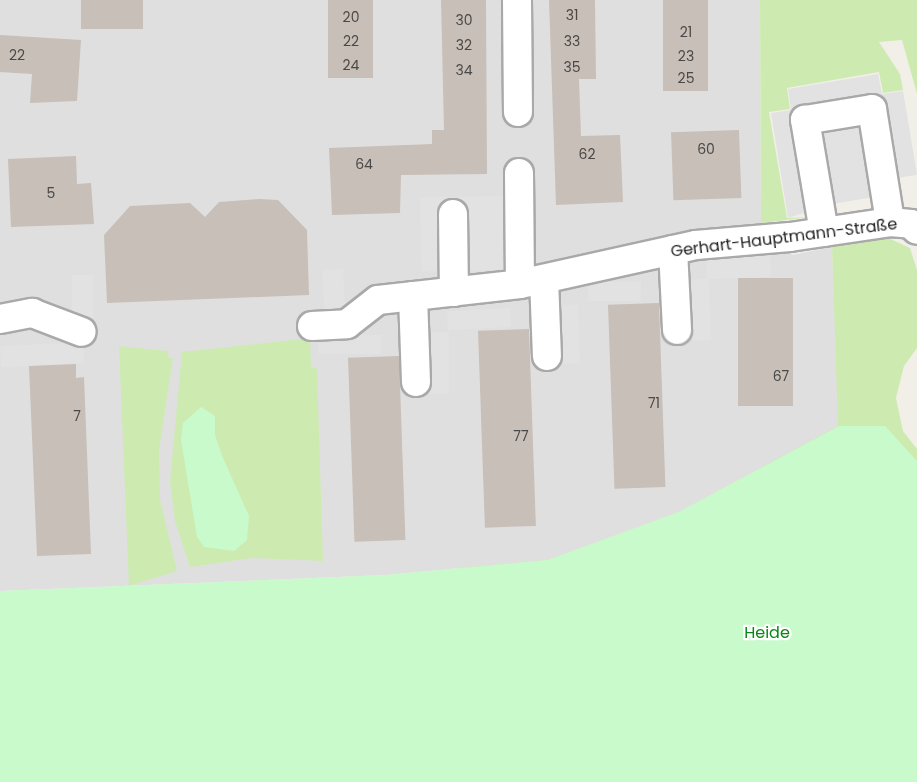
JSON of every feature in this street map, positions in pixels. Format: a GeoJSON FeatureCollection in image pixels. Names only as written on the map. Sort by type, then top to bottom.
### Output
{"type":"FeatureCollection","features":[{"type":"Feature","properties":{"kind":"street"},"geometry":{"type":"LineString","coordinates":[[517,0],[518,112]]}},
{"type":"Feature","properties":{"kind":"street"},"geometry":{"type":"LineString","coordinates":[[824,232],[805,120],[872,109],[904,226]]}},
{"type":"Feature","properties":{"kind":"street"},"geometry":{"type":"LineString","coordinates":[[519,173],[532,281],[547,356]]}},
{"type":"Feature","properties":{"kind":"street"},"geometry":{"type":"LineString","coordinates":[[453,214],[454,292]]}},
{"type":"Feature","properties":{"kind":"street","name":"Gerhart-Hauptmann-Straße"},"geometry":{"type":"LineString","coordinates":[[312,326],[346,324],[378,300],[532,281],[673,250],[824,232],[904,226]]}},
{"type":"Feature","properties":{"kind":"street"},"geometry":{"type":"LineString","coordinates":[[673,250],[677,330]]}},
{"type":"Feature","properties":{"kind":"street"},"geometry":{"type":"LineString","coordinates":[[413,296],[417,382]]}},
{"type":"Feature","properties":{"kind":"street"},"geometry":{"type":"LineString","coordinates":[[0,319],[32,314],[82,332]]}},
{"type":"Feature","properties":{"kind":"shaded area"},"geometry":{"type":"Polygon","coordinates":[[[0,0],[760,0],[761,223],[792,255],[832,247],[839,426],[679,512],[548,560],[386,575],[0,591],[0,0]]]}},
{"type":"Feature","properties":{"kind":"shaded area"},"geometry":{"type":"Polygon","coordinates":[[[878,74],[882,94],[903,91],[917,175],[896,178],[874,197],[832,204],[788,218],[771,113],[791,110],[788,89],[878,74]]]}},
{"type":"Feature","properties":{"kind":"shaded area"},"geometry":{"type":"Polygon","coordinates":[[[508,196],[509,270],[421,272],[420,198],[508,196]]]}},
{"type":"Feature","properties":{"kind":"shaded area"},"geometry":{"type":"Polygon","coordinates":[[[770,256],[771,277],[709,279],[711,340],[690,341],[688,280],[707,279],[706,257],[770,256]]]}},
{"type":"Feature","properties":{"kind":"shaded area"},"geometry":{"type":"Polygon","coordinates":[[[343,269],[345,312],[324,313],[322,270],[343,269]]]}},
{"type":"Feature","properties":{"kind":"shaded area"},"geometry":{"type":"Polygon","coordinates":[[[72,275],[93,275],[93,318],[72,318],[72,275]]]}},
{"type":"Feature","properties":{"kind":"shaded area"},"geometry":{"type":"Polygon","coordinates":[[[588,282],[641,282],[641,301],[588,301],[588,282]]]}},
{"type":"Feature","properties":{"kind":"shaded area"},"geometry":{"type":"Polygon","coordinates":[[[578,305],[580,363],[559,364],[557,306],[578,305]]]}},
{"type":"Feature","properties":{"kind":"shaded area"},"geometry":{"type":"Polygon","coordinates":[[[510,308],[511,327],[448,330],[447,311],[510,308]]]}},
{"type":"Feature","properties":{"kind":"shaded area"},"geometry":{"type":"Polygon","coordinates":[[[427,332],[449,332],[449,394],[427,394],[427,332]]]}},
{"type":"Feature","properties":{"kind":"shaded area"},"geometry":{"type":"Polygon","coordinates":[[[318,335],[381,335],[381,354],[318,354],[318,335]]]}},
{"type":"Feature","properties":{"kind":"shaded area"},"geometry":{"type":"Polygon","coordinates":[[[83,342],[84,363],[1,367],[0,346],[83,342]]]}},
{"type":"Feature","properties":{"kind":"green space"},"geometry":{"type":"Polygon","coordinates":[[[760,0],[917,0],[917,94],[902,40],[879,42],[900,74],[903,90],[883,93],[879,72],[787,88],[790,109],[769,112],[787,218],[809,217],[761,223],[760,0]]]}},
{"type":"Feature","properties":{"kind":"green space"},"geometry":{"type":"Polygon","coordinates":[[[886,237],[910,248],[917,270],[917,348],[904,366],[896,398],[903,431],[917,449],[917,488],[343,692],[457,568],[548,560],[679,512],[838,426],[832,247],[886,237]]]}},
{"type":"Feature","properties":{"kind":"green space"},"geometry":{"type":"Polygon","coordinates":[[[310,338],[311,366],[317,369],[323,561],[252,558],[190,567],[175,521],[170,481],[182,352],[310,338]]]}},
{"type":"Feature","properties":{"kind":"green space"},"geometry":{"type":"Polygon","coordinates":[[[119,346],[168,351],[168,358],[173,358],[159,450],[160,499],[177,571],[129,586],[119,346]]]}},
{"type":"Feature","properties":{"kind":"green space"},"geometry":{"type":"Polygon","coordinates":[[[201,407],[215,416],[215,435],[249,516],[247,540],[234,551],[204,547],[197,537],[181,440],[183,423],[201,407]]]}},
{"type":"Feature","properties":{"kind":"green space","name":"Heide"},"geometry":{"type":"Polygon","coordinates":[[[839,426],[885,426],[917,461],[917,782],[0,782],[0,591],[386,575],[548,560],[679,512],[839,426]]]}},
{"type":"Feature","properties":{"kind":"building"},"geometry":{"type":"Polygon","coordinates":[[[81,0],[143,0],[143,29],[81,29],[81,0]]]}},
{"type":"Feature","properties":{"kind":"building"},"geometry":{"type":"Polygon","coordinates":[[[328,0],[373,0],[373,78],[328,78],[328,0]]]}},
{"type":"Feature","properties":{"kind":"building"},"geometry":{"type":"Polygon","coordinates":[[[441,0],[486,0],[487,174],[401,175],[400,213],[332,215],[329,148],[432,144],[432,130],[444,130],[441,0]]]}},
{"type":"Feature","properties":{"kind":"building"},"geometry":{"type":"Polygon","coordinates":[[[549,0],[595,0],[596,79],[579,79],[581,136],[620,135],[623,202],[556,205],[549,0]]]}},
{"type":"Feature","properties":{"kind":"building"},"geometry":{"type":"Polygon","coordinates":[[[663,0],[708,0],[708,91],[663,91],[663,0]]]}},
{"type":"Feature","properties":{"kind":"building"},"geometry":{"type":"Polygon","coordinates":[[[0,35],[81,40],[77,101],[30,103],[32,74],[0,72],[0,35]]]}},
{"type":"Feature","properties":{"kind":"building"},"geometry":{"type":"Polygon","coordinates":[[[739,130],[741,198],[673,200],[671,132],[739,130]]]}},
{"type":"Feature","properties":{"kind":"building"},"geometry":{"type":"Polygon","coordinates":[[[76,156],[77,184],[91,183],[94,224],[11,227],[8,159],[76,156]]]}},
{"type":"Feature","properties":{"kind":"building"},"geometry":{"type":"Polygon","coordinates":[[[278,200],[307,230],[309,295],[107,303],[104,235],[130,206],[190,203],[205,217],[219,202],[278,200]]]}},
{"type":"Feature","properties":{"kind":"building"},"geometry":{"type":"Polygon","coordinates":[[[738,278],[793,278],[793,406],[738,406],[738,278]]]}},
{"type":"Feature","properties":{"kind":"building"},"geometry":{"type":"Polygon","coordinates":[[[659,303],[665,487],[614,489],[608,305],[659,303]]]}},
{"type":"Feature","properties":{"kind":"building"},"geometry":{"type":"Polygon","coordinates":[[[529,329],[536,526],[485,528],[478,331],[529,329]]]}},
{"type":"Feature","properties":{"kind":"building"},"geometry":{"type":"Polygon","coordinates":[[[399,356],[405,540],[354,542],[348,358],[399,356]]]}},
{"type":"Feature","properties":{"kind":"building"},"geometry":{"type":"Polygon","coordinates":[[[76,364],[76,378],[84,377],[91,554],[37,556],[29,366],[76,364]]]}}]}
